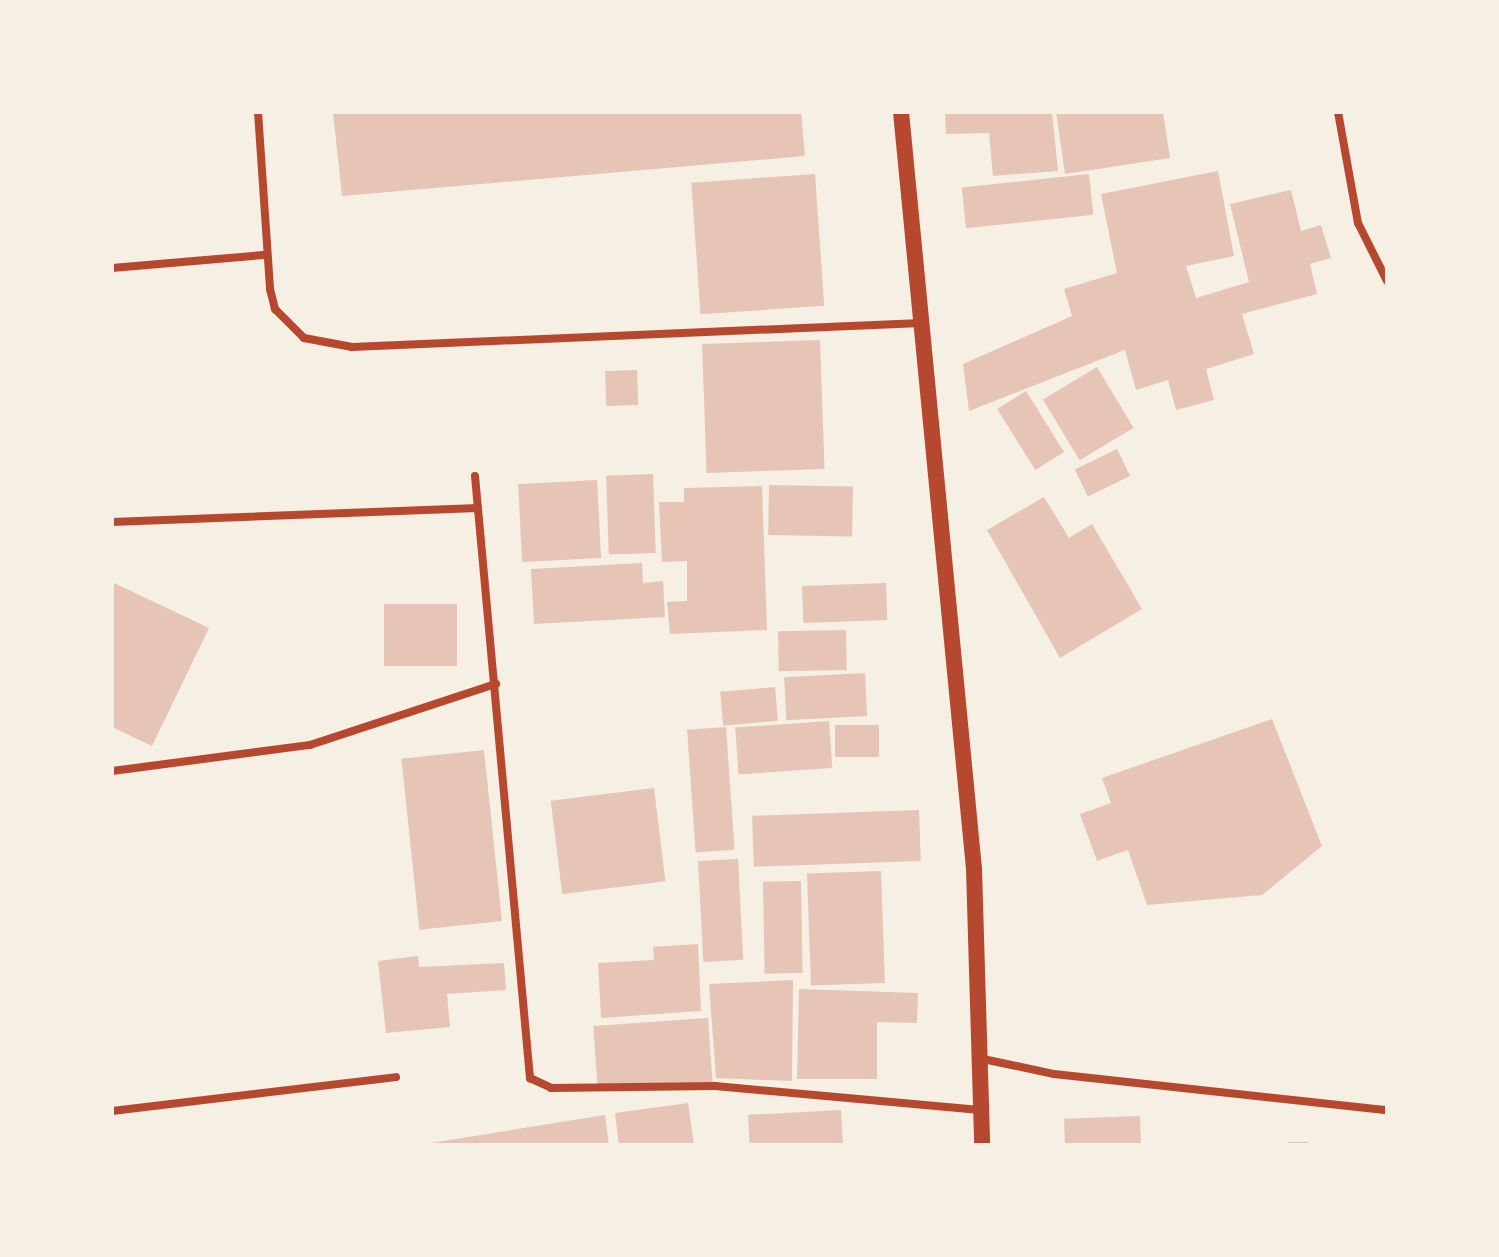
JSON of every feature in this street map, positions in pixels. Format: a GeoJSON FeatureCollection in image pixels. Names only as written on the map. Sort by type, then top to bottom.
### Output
{"type":"FeatureCollection","features":[{"type":"Feature","properties":{"kind":"main road"},"geometry":{"type":"LineString","coordinates":[[901,112],[926,323],[983,1059],[980,1110],[982,1145]]}},
{"type":"Feature","properties":{"kind":"street"},"geometry":{"type":"LineString","coordinates":[[258,112],[265,255],[275,309],[287,326],[304,338],[352,347],[926,323]]}},
{"type":"Feature","properties":{"kind":"street"},"geometry":{"type":"LineString","coordinates":[[1338,112],[1358,223],[1387,281]]}},
{"type":"Feature","properties":{"kind":"street"},"geometry":{"type":"LineString","coordinates":[[112,268],[265,255]]}},
{"type":"Feature","properties":{"kind":"street"},"geometry":{"type":"LineString","coordinates":[[475,476],[496,684],[523,1055],[530,1078],[588,1091],[715,1086],[980,1110]]}},
{"type":"Feature","properties":{"kind":"street"},"geometry":{"type":"LineString","coordinates":[[112,522],[478,508]]}},
{"type":"Feature","properties":{"kind":"street"},"geometry":{"type":"LineString","coordinates":[[112,771],[310,745],[496,684]]}},
{"type":"Feature","properties":{"kind":"street"},"geometry":{"type":"LineString","coordinates":[[983,1059],[1054,1074],[1387,1110]]}},
{"type":"Feature","properties":{"kind":"street"},"geometry":{"type":"LineString","coordinates":[[112,1111],[396,1077]]}},
{"type":"Feature","properties":{"kind":"building"},"geometry":{"type":"Polygon","coordinates":[[[333,112],[801,112],[805,156],[342,196],[333,112]]]}},
{"type":"Feature","properties":{"kind":"building"},"geometry":{"type":"Polygon","coordinates":[[[945,112],[1052,112],[1058,171],[993,176],[989,133],[946,134],[945,112]]]}},
{"type":"Feature","properties":{"kind":"building"},"geometry":{"type":"Polygon","coordinates":[[[1056,112],[1163,112],[1170,158],[1065,174],[1056,112]]]}},
{"type":"Feature","properties":{"kind":"building"},"geometry":{"type":"Polygon","coordinates":[[[1218,171],[1234,256],[1186,266],[1196,298],[1249,282],[1230,204],[1291,190],[1301,231],[1321,225],[1331,258],[1310,264],[1317,294],[1242,314],[1254,354],[1206,369],[1214,400],[1176,410],[1168,380],[1136,390],[1125,350],[969,411],[963,364],[1072,316],[1064,289],[1117,273],[1101,194],[1218,171]]]}},
{"type":"Feature","properties":{"kind":"building"},"geometry":{"type":"Polygon","coordinates":[[[815,174],[824,306],[701,314],[691,183],[815,174]]]}},
{"type":"Feature","properties":{"kind":"building"},"geometry":{"type":"Polygon","coordinates":[[[1089,174],[1093,215],[966,228],[962,187],[1089,174]]]}},
{"type":"Feature","properties":{"kind":"building"},"geometry":{"type":"Polygon","coordinates":[[[820,340],[825,469],[707,473],[702,344],[820,340]]]}},
{"type":"Feature","properties":{"kind":"building"},"geometry":{"type":"Polygon","coordinates":[[[1097,367],[1134,428],[1080,460],[1043,399],[1097,367]]]}},
{"type":"Feature","properties":{"kind":"building"},"geometry":{"type":"Polygon","coordinates":[[[637,370],[638,405],[606,406],[605,371],[637,370]]]}},
{"type":"Feature","properties":{"kind":"building"},"geometry":{"type":"Polygon","coordinates":[[[1026,391],[1064,452],[1035,470],[997,409],[1026,391]]]}},
{"type":"Feature","properties":{"kind":"building"},"geometry":{"type":"Polygon","coordinates":[[[1117,449],[1130,476],[1088,497],[1075,470],[1117,449]]]}},
{"type":"Feature","properties":{"kind":"building"},"geometry":{"type":"Polygon","coordinates":[[[653,474],[656,553],[609,555],[606,476],[653,474]]]}},
{"type":"Feature","properties":{"kind":"building"},"geometry":{"type":"Polygon","coordinates":[[[597,480],[601,558],[522,562],[518,484],[597,480]]]}},
{"type":"Feature","properties":{"kind":"building"},"geometry":{"type":"Polygon","coordinates":[[[769,485],[853,486],[852,536],[768,535],[769,485]]]}},
{"type":"Feature","properties":{"kind":"building"},"geometry":{"type":"Polygon","coordinates":[[[762,486],[767,630],[670,634],[667,602],[687,601],[687,561],[662,562],[659,502],[684,502],[684,488],[762,486]]]}},
{"type":"Feature","properties":{"kind":"building"},"geometry":{"type":"Polygon","coordinates":[[[1044,497],[1069,538],[1092,524],[1142,609],[1060,658],[987,530],[1044,497]]]}},
{"type":"Feature","properties":{"kind":"building"},"geometry":{"type":"Polygon","coordinates":[[[642,563],[643,583],[663,581],[665,617],[534,624],[531,569],[642,563]]]}},
{"type":"Feature","properties":{"kind":"building"},"geometry":{"type":"Polygon","coordinates":[[[112,582],[209,628],[152,746],[112,727],[112,582]]]}},
{"type":"Feature","properties":{"kind":"building"},"geometry":{"type":"Polygon","coordinates":[[[886,583],[887,620],[803,623],[802,586],[886,583]]]}},
{"type":"Feature","properties":{"kind":"building"},"geometry":{"type":"Polygon","coordinates":[[[384,604],[457,604],[457,666],[384,666],[384,604]]]}},
{"type":"Feature","properties":{"kind":"building"},"geometry":{"type":"Polygon","coordinates":[[[846,630],[847,670],[779,671],[778,631],[846,630]]]}},
{"type":"Feature","properties":{"kind":"building"},"geometry":{"type":"Polygon","coordinates":[[[865,673],[867,716],[786,720],[784,677],[865,673]]]}},
{"type":"Feature","properties":{"kind":"building"},"geometry":{"type":"Polygon","coordinates":[[[775,687],[778,721],[723,726],[720,692],[775,687]]]}},
{"type":"Feature","properties":{"kind":"building"},"geometry":{"type":"Polygon","coordinates":[[[1272,719],[1322,846],[1262,895],[1147,905],[1128,850],[1097,861],[1080,814],[1111,803],[1102,778],[1272,719]]]}},
{"type":"Feature","properties":{"kind":"building"},"geometry":{"type":"Polygon","coordinates":[[[829,721],[832,768],[739,774],[735,728],[829,721]]]}},
{"type":"Feature","properties":{"kind":"building"},"geometry":{"type":"Polygon","coordinates":[[[835,725],[879,725],[879,757],[835,757],[835,725]]]}},
{"type":"Feature","properties":{"kind":"building"},"geometry":{"type":"Polygon","coordinates":[[[726,727],[735,850],[696,852],[687,730],[726,727]]]}},
{"type":"Feature","properties":{"kind":"building"},"geometry":{"type":"Polygon","coordinates":[[[484,750],[502,921],[419,930],[401,759],[484,750]]]}},
{"type":"Feature","properties":{"kind":"building"},"geometry":{"type":"Polygon","coordinates":[[[654,788],[665,881],[562,894],[551,801],[654,788]]]}},
{"type":"Feature","properties":{"kind":"building"},"geometry":{"type":"Polygon","coordinates":[[[919,810],[921,861],[754,867],[752,816],[919,810]]]}},
{"type":"Feature","properties":{"kind":"building"},"geometry":{"type":"Polygon","coordinates":[[[738,859],[743,960],[703,962],[698,861],[738,859]]]}},
{"type":"Feature","properties":{"kind":"building"},"geometry":{"type":"Polygon","coordinates":[[[881,871],[885,983],[811,986],[807,874],[881,871]]]}},
{"type":"Feature","properties":{"kind":"building"},"geometry":{"type":"Polygon","coordinates":[[[801,881],[803,973],[765,974],[763,882],[801,881]]]}},
{"type":"Feature","properties":{"kind":"building"},"geometry":{"type":"Polygon","coordinates":[[[698,944],[701,1011],[601,1018],[598,963],[654,960],[653,947],[698,944]]]}},
{"type":"Feature","properties":{"kind":"building"},"geometry":{"type":"Polygon","coordinates":[[[418,956],[419,967],[504,963],[506,990],[447,994],[450,1027],[386,1033],[378,961],[418,956]]]}},
{"type":"Feature","properties":{"kind":"building"},"geometry":{"type":"Polygon","coordinates":[[[793,980],[792,1081],[716,1078],[709,984],[793,980]]]}},
{"type":"Feature","properties":{"kind":"building"},"geometry":{"type":"Polygon","coordinates":[[[799,989],[918,993],[917,1023],[877,1022],[877,1079],[797,1079],[799,989]]]}},
{"type":"Feature","properties":{"kind":"building"},"geometry":{"type":"Polygon","coordinates":[[[708,1018],[713,1083],[598,1091],[593,1026],[708,1018]]]}},
{"type":"Feature","properties":{"kind":"building"},"geometry":{"type":"Polygon","coordinates":[[[688,1103],[694,1145],[619,1145],[615,1113],[688,1103]]]}},
{"type":"Feature","properties":{"kind":"building"},"geometry":{"type":"Polygon","coordinates":[[[841,1110],[843,1145],[750,1145],[748,1115],[841,1110]]]}},
{"type":"Feature","properties":{"kind":"building"},"geometry":{"type":"Polygon","coordinates":[[[605,1115],[609,1145],[431,1145],[431,1143],[605,1115]]]}},
{"type":"Feature","properties":{"kind":"building"},"geometry":{"type":"Polygon","coordinates":[[[1140,1116],[1141,1145],[1065,1145],[1064,1119],[1140,1116]]]}},
{"type":"Feature","properties":{"kind":"building"},"geometry":{"type":"Polygon","coordinates":[[[1288,1142],[1308,1142],[1308,1145],[1288,1145],[1288,1142]]]}}]}
